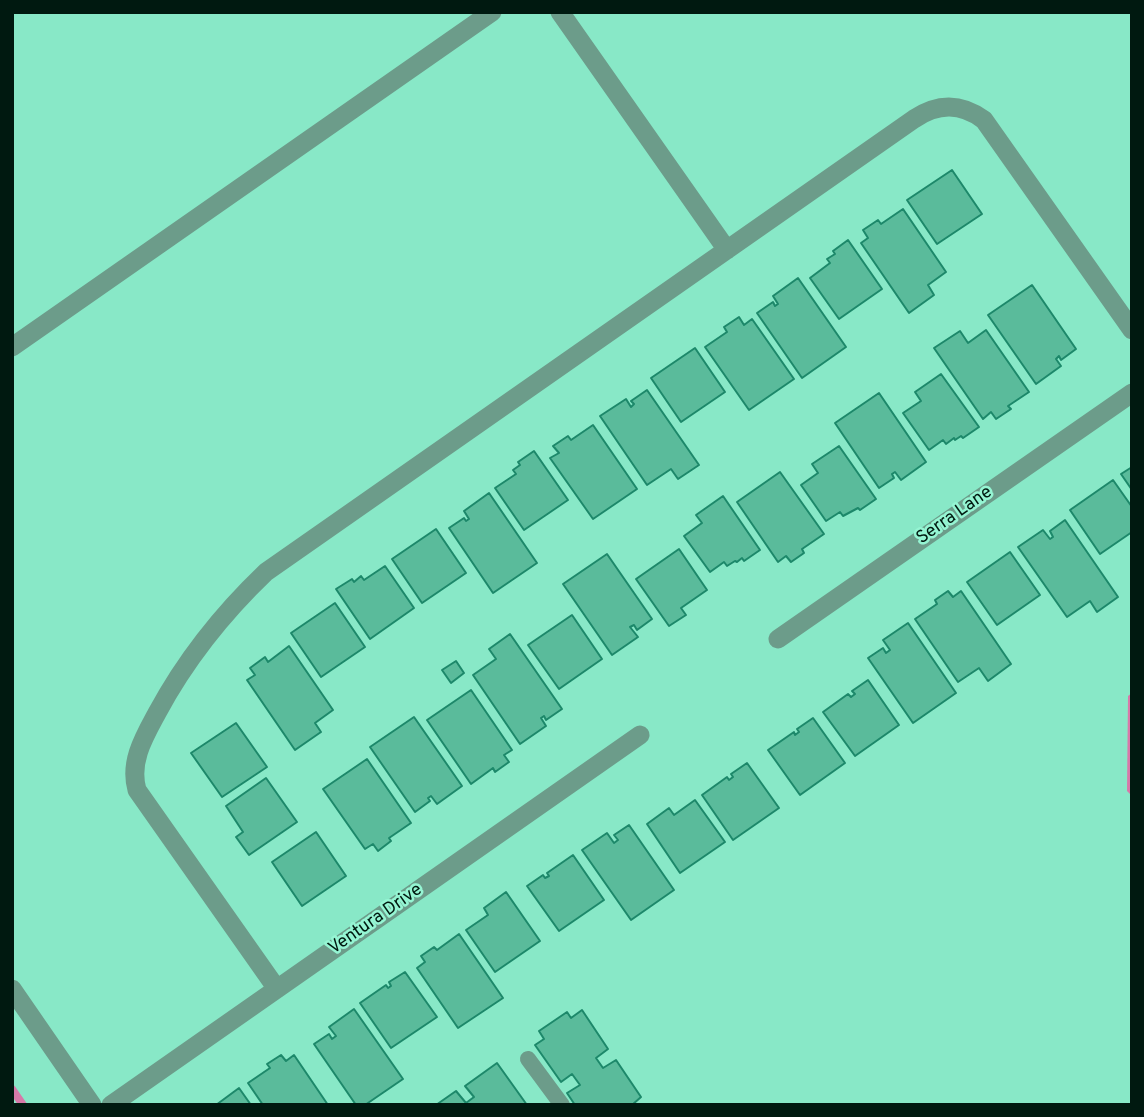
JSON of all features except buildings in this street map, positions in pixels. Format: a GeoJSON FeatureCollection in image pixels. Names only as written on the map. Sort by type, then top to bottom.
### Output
{"type":"FeatureCollection","features":[{"type":"Feature","properties":{"kind":"street"},"geometry":{"type":"LineString","coordinates":[[12,347],[492,12]]}},
{"type":"Feature","properties":{"kind":"street"},"geometry":{"type":"LineString","coordinates":[[560,12],[727,250]]}},
{"type":"Feature","properties":{"kind":"street"},"geometry":{"type":"LineString","coordinates":[[277,989],[137,790],[134,778],[136,758],[144,737],[175,679],[222,616],[266,572],[925,112],[948,106],[962,108],[974,113],[993,130],[1132,330]]}},
{"type":"Feature","properties":{"kind":"street","name":"Serra Lane"},"geometry":{"type":"LineString","coordinates":[[778,639],[1132,393]]}},
{"type":"Feature","properties":{"kind":"street","name":"Ventura Drive"},"geometry":{"type":"LineString","coordinates":[[111,1105],[640,735]]}},
{"type":"Feature","properties":{"kind":"street"},"geometry":{"type":"LineString","coordinates":[[12,989],[92,1105]]}},
{"type":"Feature","properties":{"kind":"lane"},"geometry":{"type":"LineString","coordinates":[[528,1059],[562,1105]]}},
{"type":"Feature","properties":{"kind":"shaded area"},"geometry":{"type":"Polygon","coordinates":[[[1132,693],[1132,796],[1127,791],[1128,696],[1132,693]]]}},
{"type":"Feature","properties":{"kind":"waterway"},"geometry":{"type":"LineString","coordinates":[[12,1089],[23,1105]]}}]}
